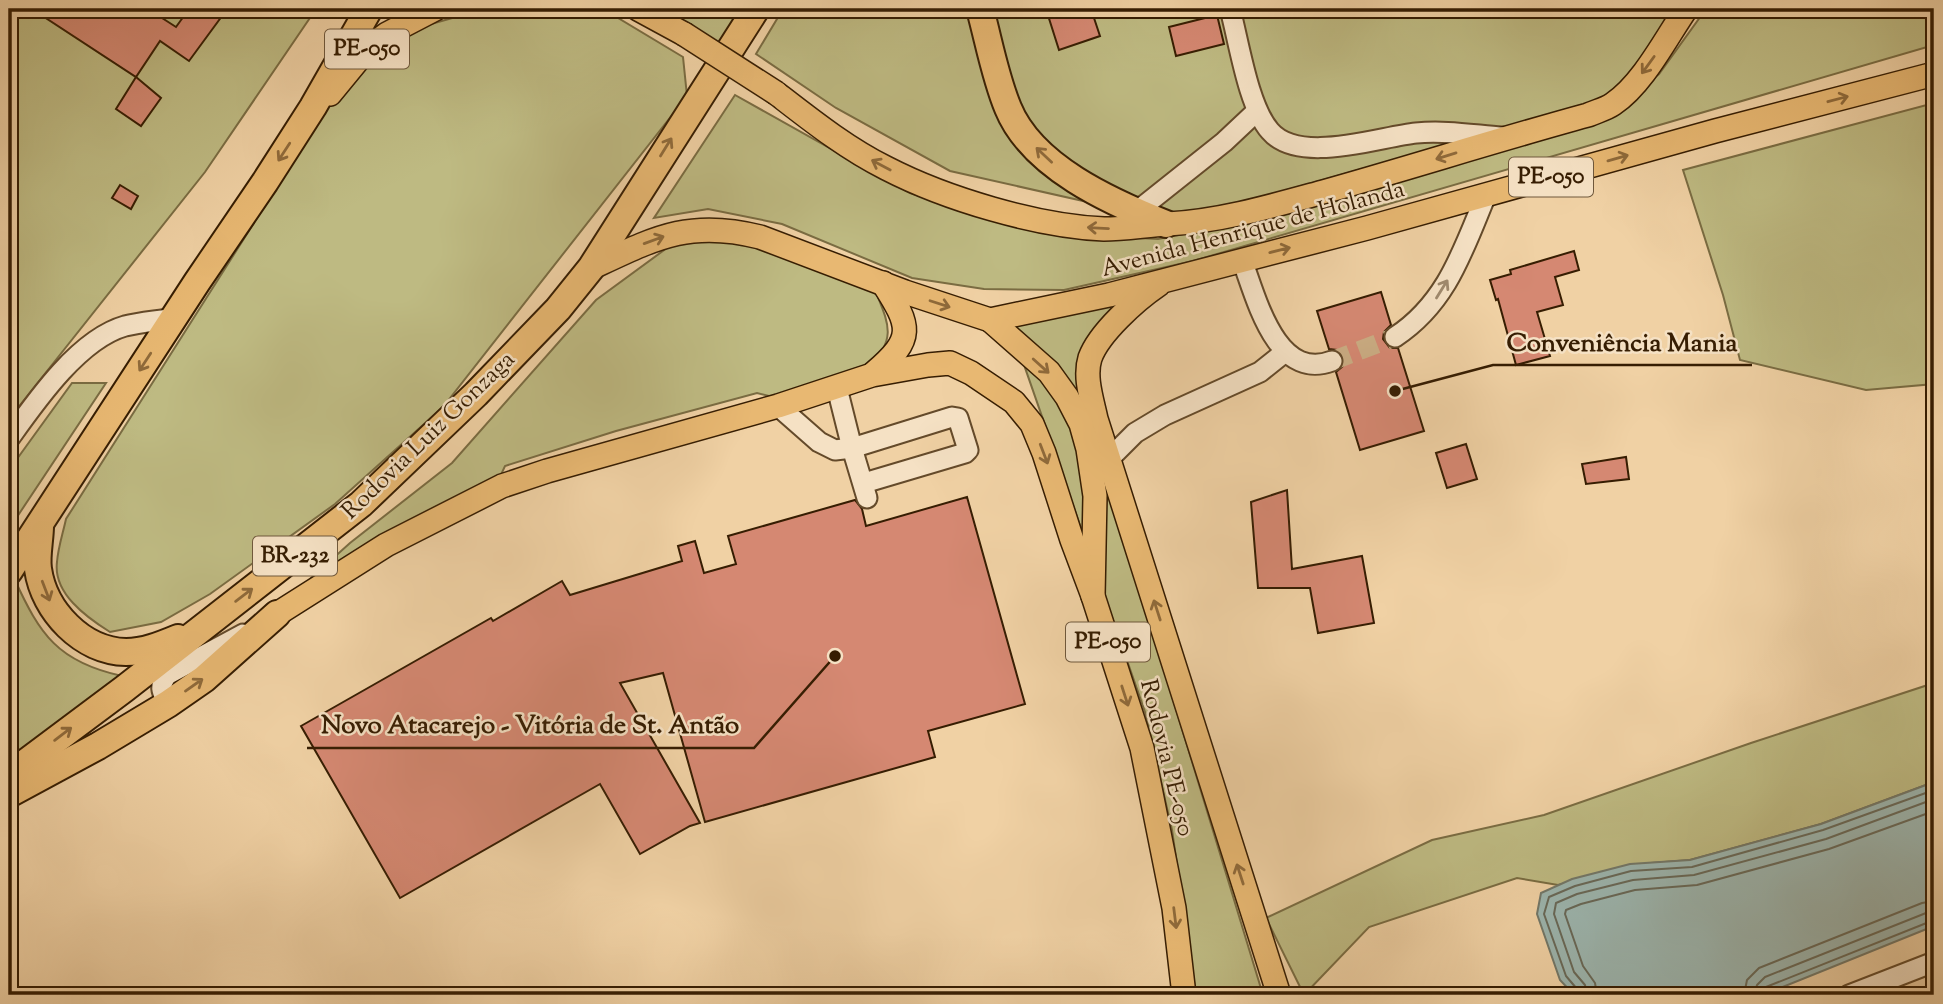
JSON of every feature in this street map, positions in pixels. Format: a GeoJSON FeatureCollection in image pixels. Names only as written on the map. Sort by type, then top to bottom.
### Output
{"type":"FeatureCollection","features":[{"type":"Feature","properties":{"kind":"highway"},"geometry":{"type":"LineString","coordinates":[[9,571],[313,107],[369,9]]}},
{"type":"Feature","properties":{"kind":"highway","name":"Rodovia Luiz Gonzaga"},"geometry":{"type":"LineString","coordinates":[[9,775],[325,533],[398,471],[558,309],[591,268],[756,9]]}},
{"type":"Feature","properties":{"kind":"highway"},"geometry":{"type":"LineString","coordinates":[[980,9],[1005,101],[1021,131],[1062,172],[1110,200],[1166,224]]}},
{"type":"Feature","properties":{"kind":"highway"},"geometry":{"type":"LineString","coordinates":[[40,524],[38,569],[47,597],[56,613],[73,631],[93,644],[124,652],[151,649],[197,630]]}},
{"type":"Feature","properties":{"kind":"highway"},"geometry":{"type":"LineString","coordinates":[[9,794],[168,704],[204,679],[277,614]]}},
{"type":"Feature","properties":{"kind":"main road","name":"PE-050"},"geometry":{"type":"LineString","coordinates":[[313,107],[324,100],[367,49],[387,34],[435,9]]}},
{"type":"Feature","properties":{"kind":"main road","name":"Avenida Henrique de Holanda"},"geometry":{"type":"LineString","coordinates":[[638,9],[684,34],[776,93],[884,168],[971,202],[1047,222],[1081,227],[1132,228],[1185,224],[1263,208],[1588,115],[1611,105],[1625,95],[1686,9]]}},
{"type":"Feature","properties":{"kind":"main road","name":"Avenida Henrique de Holanda"},"geometry":{"type":"LineString","coordinates":[[990,320],[1109,295],[1934,74]]}},
{"type":"Feature","properties":{"kind":"main road","name":"PE-050"},"geometry":{"type":"LineString","coordinates":[[591,268],[672,234],[708,228],[736,231],[760,237],[990,320]]}},
{"type":"Feature","properties":{"kind":"main road","name":"Rodovia PE-050"},"geometry":{"type":"LineString","coordinates":[[1167,279],[1122,315],[1102,340],[1090,359],[1089,387],[1096,419],[1279,995]]}},
{"type":"Feature","properties":{"kind":"main road"},"geometry":{"type":"LineString","coordinates":[[872,375],[895,355],[903,341],[905,328],[900,309],[883,283]]}},
{"type":"Feature","properties":{"kind":"main road","name":"Rodovia PE-050"},"geometry":{"type":"LineString","coordinates":[[990,320],[1049,372],[1067,397],[1081,424],[1095,496],[1093,596],[1142,748],[1174,908],[1184,995]]}},
{"type":"Feature","properties":{"kind":"main road"},"geometry":{"type":"LineString","coordinates":[[277,614],[386,545],[502,486],[778,406],[872,375],[950,363],[971,373],[1014,402],[1032,424],[1093,596]]}},
{"type":"Feature","properties":{"kind":"street"},"geometry":{"type":"LineString","coordinates":[[1230,9],[1257,111],[1271,132],[1283,141],[1325,147],[1415,133],[1443,132],[1507,138]]}},
{"type":"Feature","properties":{"kind":"street"},"geometry":{"type":"LineString","coordinates":[[1136,212],[1224,142],[1257,111]]}},
{"type":"Feature","properties":{"kind":"street"},"geometry":{"type":"LineString","coordinates":[[1395,337],[1425,314],[1443,288],[1460,258],[1486,195]]}},
{"type":"Feature","properties":{"kind":"street"},"geometry":{"type":"LineString","coordinates":[[1242,260],[1275,340],[1297,359],[1311,363],[1332,361]]}},
{"type":"Feature","properties":{"kind":"street"},"geometry":{"type":"LineString","coordinates":[[9,439],[61,371],[92,344],[123,327],[174,318]]}},
{"type":"Feature","properties":{"kind":"street"},"geometry":{"type":"LineString","coordinates":[[1109,459],[1135,433],[1166,415],[1260,372],[1286,352]]}},
{"type":"Feature","properties":{"kind":"street"},"geometry":{"type":"LineString","coordinates":[[778,406],[819,442],[835,450],[852,448],[952,416],[958,418],[968,450],[865,490],[852,448],[836,388]]}},
{"type":"Feature","properties":{"kind":"street"},"geometry":{"type":"LineString","coordinates":[[1849,995],[1871,991],[1934,962]]}},
{"type":"Feature","properties":{"kind":"shaded area"},"geometry":{"type":"Polygon","coordinates":[[[9,9],[316,9],[205,172],[9,419],[9,9]]]}},
{"type":"Feature","properties":{"kind":"shaded area"},"geometry":{"type":"Polygon","coordinates":[[[484,9],[573,9],[613,15],[683,57],[687,96],[443,407],[335,504],[210,594],[161,622],[110,632],[73,603],[60,584],[57,562],[66,519],[346,78],[417,28],[484,9]]]}},
{"type":"Feature","properties":{"kind":"shaded area"},"geometry":{"type":"Polygon","coordinates":[[[635,9],[754,9],[730,48],[635,9]]]}},
{"type":"Feature","properties":{"kind":"shaded area"},"geometry":{"type":"Polygon","coordinates":[[[783,9],[969,9],[1009,129],[1038,169],[1092,203],[950,171],[836,108],[756,54],[783,9]]]}},
{"type":"Feature","properties":{"kind":"shaded area"},"geometry":{"type":"Polygon","coordinates":[[[982,9],[1691,9],[1625,95],[1166,224],[1110,200],[1008,110],[982,9]]]}},
{"type":"Feature","properties":{"kind":"shaded area"},"geometry":{"type":"Polygon","coordinates":[[[1706,9],[1934,9],[1934,45],[1193,261],[1064,290],[984,289],[912,278],[782,224],[708,209],[654,218],[735,95],[910,193],[1041,233],[1158,239],[1256,220],[1618,108],[1659,74],[1706,9]]]}},
{"type":"Feature","properties":{"kind":"shaded area"},"geometry":{"type":"Polygon","coordinates":[[[1934,103],[1934,384],[1866,390],[1740,360],[1723,295],[1683,170],[1934,103]]]}},
{"type":"Feature","properties":{"kind":"shaded area"},"geometry":{"type":"Polygon","coordinates":[[[698,237],[748,243],[874,287],[888,329],[884,347],[869,366],[781,399],[757,393],[616,431],[505,466],[499,479],[380,538],[310,579],[350,543],[452,463],[596,300],[671,245],[698,237]]]}},
{"type":"Feature","properties":{"kind":"shaded area"},"geometry":{"type":"Polygon","coordinates":[[[1125,299],[1095,333],[1088,355],[1082,400],[1263,995],[1196,995],[1172,830],[1145,712],[1015,339],[1001,328],[1125,299]]]}},
{"type":"Feature","properties":{"kind":"shaded area"},"geometry":{"type":"Polygon","coordinates":[[[72,383],[106,383],[9,529],[9,470],[72,383]]]}},
{"type":"Feature","properties":{"kind":"shaded area"},"geometry":{"type":"Polygon","coordinates":[[[14,578],[33,615],[54,643],[82,663],[122,676],[9,762],[9,586],[14,578]]]}},
{"type":"Feature","properties":{"kind":"shaded area"},"geometry":{"type":"Polygon","coordinates":[[[1934,683],[1934,782],[1821,824],[1690,860],[1651,863],[1558,885],[1517,878],[1369,927],[1304,995],[1266,918],[1432,840],[1544,815],[1934,683]]]}},
{"type":"Feature","properties":{"kind":"water"},"geometry":{"type":"Polygon","coordinates":[[[1934,782],[1934,926],[1763,995],[1574,995],[1560,980],[1537,914],[1541,893],[1572,879],[1630,864],[1690,860],[1821,824],[1934,782]]]}},
{"type":"Feature","properties":{"kind":"building"},"geometry":{"type":"Polygon","coordinates":[[[32,9],[148,9],[176,27],[189,9],[212,9],[222,16],[189,61],[160,41],[136,77],[32,9]]]}},
{"type":"Feature","properties":{"kind":"building"},"geometry":{"type":"Polygon","coordinates":[[[1046,9],[1091,9],[1100,36],[1059,50],[1046,9]]]}},
{"type":"Feature","properties":{"kind":"building"},"geometry":{"type":"Polygon","coordinates":[[[1217,15],[1224,44],[1176,56],[1169,27],[1217,15]]]}},
{"type":"Feature","properties":{"kind":"building"},"geometry":{"type":"Polygon","coordinates":[[[136,77],[161,98],[141,126],[116,109],[136,77]]]}},
{"type":"Feature","properties":{"kind":"building"},"geometry":{"type":"Polygon","coordinates":[[[120,185],[138,196],[131,209],[112,198],[120,185]]]}},
{"type":"Feature","properties":{"kind":"building"},"geometry":{"type":"Polygon","coordinates":[[[1574,251],[1579,270],[1555,277],[1563,305],[1537,312],[1550,356],[1516,365],[1490,280],[1511,274],[1510,270],[1574,251]]]}},
{"type":"Feature","properties":{"kind":"building"},"geometry":{"type":"Polygon","coordinates":[[[1381,292],[1391,325],[1384,332],[1383,339],[1390,348],[1398,348],[1424,431],[1360,450],[1336,372],[1343,366],[1344,358],[1337,350],[1329,349],[1317,311],[1381,292]]]}},
{"type":"Feature","properties":{"kind":"building"},"geometry":{"type":"Polygon","coordinates":[[[1466,444],[1477,479],[1447,488],[1436,453],[1466,444]]]}},
{"type":"Feature","properties":{"kind":"building"},"geometry":{"type":"Polygon","coordinates":[[[1626,457],[1629,479],[1586,484],[1582,464],[1626,457]]]}},
{"type":"Feature","properties":{"kind":"building"},"geometry":{"type":"Polygon","coordinates":[[[1287,490],[1292,569],[1362,556],[1374,623],[1318,633],[1310,588],[1258,588],[1251,502],[1287,490]]]}},
{"type":"Feature","properties":{"kind":"building"},"geometry":{"type":"Polygon","coordinates":[[[967,497],[1025,704],[928,731],[935,757],[705,822],[663,673],[620,683],[700,823],[640,854],[600,784],[400,898],[301,726],[491,618],[493,621],[562,581],[570,595],[682,561],[678,546],[695,541],[704,573],[736,564],[728,536],[855,500],[862,509],[866,526],[967,497]]]}},
{"type":"Feature","properties":{"kind":"tunnel"},"geometry":{"type":"LineString","coordinates":[[1332,361],[1395,337]]}},
{"type":"Feature","properties":{"kind":"place","name":"Conveniência Mania"},"geometry":{"type":"Point","coordinates":[1395,391]}},
{"type":"Feature","properties":{"kind":"place","name":"Novo Atacarejo - Vitória de St. Antão"},"geometry":{"type":"Point","coordinates":[835,656]}}]}
